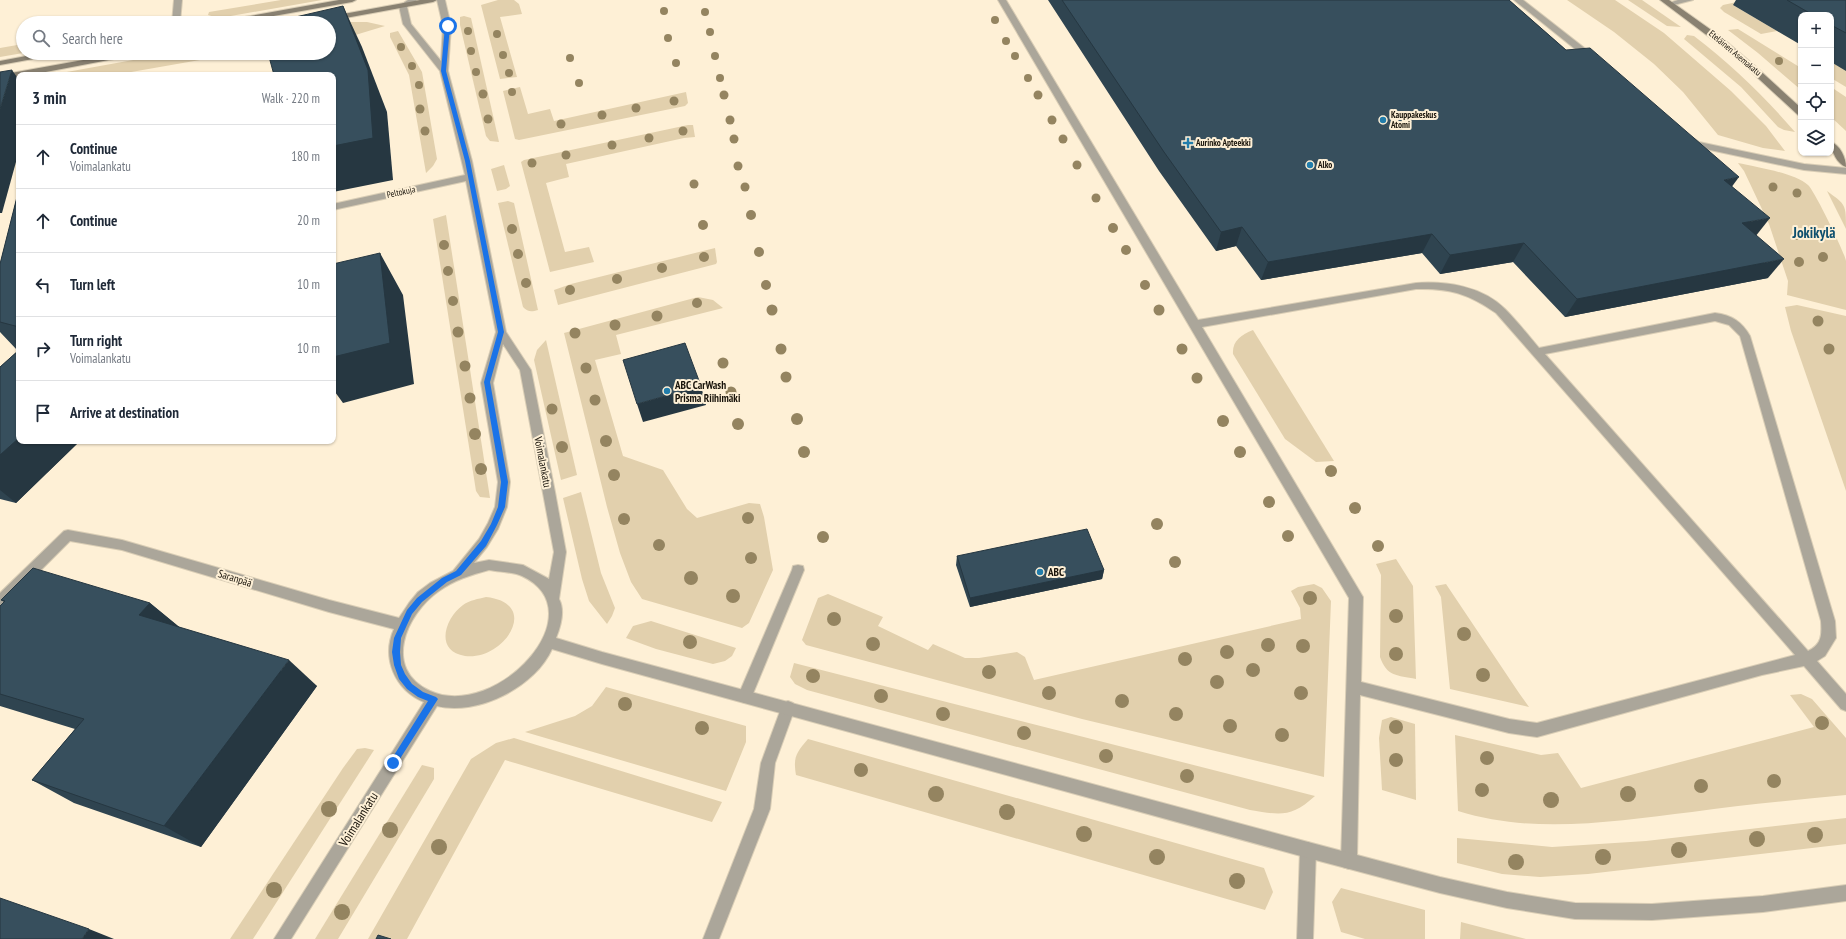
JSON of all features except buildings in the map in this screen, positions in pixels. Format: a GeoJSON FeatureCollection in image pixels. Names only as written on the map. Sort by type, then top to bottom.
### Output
{"type":"FeatureCollection","features":[{"type":"Feature","properties":{"kind":"street"},"geometry":{"type":"LineString","coordinates":[[177,16],[178,0]]}},
{"type":"Feature","properties":{"kind":"street"},"geometry":{"type":"LineString","coordinates":[[262,16],[352,0]]}},
{"type":"Feature","properties":{"kind":"street"},"geometry":{"type":"LineString","coordinates":[[403,6],[413,0]]}},
{"type":"Feature","properties":{"kind":"street"},"geometry":{"type":"LineString","coordinates":[[336,18],[433,0]]}},
{"type":"Feature","properties":{"kind":"street","name":"Voimalankatu"},"geometry":{"type":"LineString","coordinates":[[441,0],[448,26],[444,71],[470,176],[501,332],[525,370],[549,492],[560,552],[553,598]]}},
{"type":"Feature","properties":{"kind":"street"},"geometry":{"type":"LineString","coordinates":[[1002,0],[1356,597],[1350,861]]}},
{"type":"Feature","properties":{"kind":"street"},"geometry":{"type":"LineString","coordinates":[[1518,0],[1598,62]]}},
{"type":"Feature","properties":{"kind":"street"},"geometry":{"type":"LineString","coordinates":[[1667,2],[1689,0]]}},
{"type":"Feature","properties":{"kind":"street","name":"Eteläinen Asemakatu"},"geometry":{"type":"LineString","coordinates":[[1667,2],[1706,29],[1741,58],[1798,110]]}},
{"type":"Feature","properties":{"kind":"street","name":"Voimalankatu"},"geometry":{"type":"LineString","coordinates":[[403,6],[407,24],[444,71]]}},
{"type":"Feature","properties":{"kind":"street"},"geometry":{"type":"LineString","coordinates":[[0,63],[16,60]]}},
{"type":"Feature","properties":{"kind":"street"},"geometry":{"type":"LineString","coordinates":[[32,72],[97,60]]}},
{"type":"Feature","properties":{"kind":"street"},"geometry":{"type":"LineString","coordinates":[[0,78],[16,75]]}},
{"type":"Feature","properties":{"kind":"street"},"geometry":{"type":"LineString","coordinates":[[1684,134],[1696,144],[1804,167],[1846,171]]}},
{"type":"Feature","properties":{"kind":"street"},"geometry":{"type":"LineString","coordinates":[[1834,149],[1846,164]]}},
{"type":"Feature","properties":{"kind":"street","name":"Peltokuja"},"geometry":{"type":"LineString","coordinates":[[336,206],[470,176]]}},
{"type":"Feature","properties":{"kind":"street"},"geometry":{"type":"LineString","coordinates":[[1194,325],[1416,286],[1439,284],[1459,288],[1482,297],[1500,310],[1846,704]]}},
{"type":"Feature","properties":{"kind":"street"},"geometry":{"type":"LineString","coordinates":[[1354,687],[1509,726],[1537,730],[1762,669],[1806,659],[1820,652],[1828,638],[1828,621],[1745,336],[1739,326],[1726,318],[1715,317],[1537,352]]}},
{"type":"Feature","properties":{"kind":"street","name":"Voimalankatu"},"geometry":{"type":"LineString","coordinates":[[458,573],[483,544],[494,525],[501,507],[504,482],[487,382],[501,332]]}},
{"type":"Feature","properties":{"kind":"street","name":"Saranpää"},"geometry":{"type":"LineString","coordinates":[[0,602],[68,535],[122,545],[329,606],[402,625]]}},
{"type":"Feature","properties":{"kind":"street"},"geometry":{"type":"LineString","coordinates":[[489,565],[517,568],[529,572],[539,579],[548,587],[553,598],[556,610],[556,623],[550,642],[538,663],[512,685],[497,693],[464,702],[448,702],[420,694],[410,686],[402,676],[397,665],[396,652],[397,638],[402,625],[409,612],[431,589],[444,580],[458,573],[489,565]]}},
{"type":"Feature","properties":{"kind":"street"},"geometry":{"type":"LineString","coordinates":[[745,696],[798,570]]}},
{"type":"Feature","properties":{"kind":"street"},"geometry":{"type":"LineString","coordinates":[[550,642],[602,658],[1308,850],[1440,885],[1507,900],[1575,911],[1652,912],[1763,904],[1846,893]]}},
{"type":"Feature","properties":{"kind":"street","name":"Voimalankatu"},"geometry":{"type":"LineString","coordinates":[[282,939],[434,699]]}},
{"type":"Feature","properties":{"kind":"street"},"geometry":{"type":"LineString","coordinates":[[711,939],[762,809],[768,763],[788,708]]}},
{"type":"Feature","properties":{"kind":"street"},"geometry":{"type":"LineString","coordinates":[[1304,939],[1308,850]]}},
{"type":"Feature","properties":{"kind":"shaded area"},"geometry":{"type":"Polygon","coordinates":[[[281,0],[322,0],[231,16],[212,16],[208,15],[209,12],[281,0]]]}},
{"type":"Feature","properties":{"kind":"shaded area"},"geometry":{"type":"Polygon","coordinates":[[[498,0],[514,0],[519,4],[522,14],[500,17],[517,77],[500,79],[481,5],[498,0]]]}},
{"type":"Feature","properties":{"kind":"shaded area"},"geometry":{"type":"Polygon","coordinates":[[[1567,0],[1615,0],[1664,33],[1731,91],[1766,126],[1785,151],[1763,148],[1718,135],[1683,92],[1654,64],[1614,32],[1567,0]]]}},
{"type":"Feature","properties":{"kind":"shaded area"},"geometry":{"type":"Polygon","coordinates":[[[1628,0],[1642,0],[1681,27],[1667,26],[1628,0]]]}},
{"type":"Feature","properties":{"kind":"shaded area"},"geometry":{"type":"Polygon","coordinates":[[[1746,0],[1733,5],[1777,31],[1761,34],[1724,12],[1720,8],[1723,5],[1746,0]]]}},
{"type":"Feature","properties":{"kind":"shaded area"},"geometry":{"type":"Polygon","coordinates":[[[464,16],[471,18],[499,142],[490,141],[486,136],[460,25],[460,17],[464,16]]]}},
{"type":"Feature","properties":{"kind":"shaded area"},"geometry":{"type":"Polygon","coordinates":[[[347,22],[367,22],[385,26],[352,36],[347,22]]]}},
{"type":"Feature","properties":{"kind":"shaded area"},"geometry":{"type":"Polygon","coordinates":[[[1738,29],[1798,66],[1798,87],[1758,53],[1728,30],[1738,29]]]}},
{"type":"Feature","properties":{"kind":"shaded area"},"geometry":{"type":"Polygon","coordinates":[[[398,31],[422,72],[437,159],[426,173],[409,75],[390,37],[390,33],[398,31]]]}},
{"type":"Feature","properties":{"kind":"shaded area"},"geometry":{"type":"Polygon","coordinates":[[[1687,35],[1694,36],[1734,69],[1759,93],[1795,132],[1778,127],[1741,87],[1684,39],[1687,35]]]}},
{"type":"Feature","properties":{"kind":"shaded area"},"geometry":{"type":"Polygon","coordinates":[[[16,45],[16,54],[0,57],[0,48],[16,45]]]}},
{"type":"Feature","properties":{"kind":"shaded area"},"geometry":{"type":"Polygon","coordinates":[[[133,60],[200,60],[131,72],[67,72],[133,60]]]}},
{"type":"Feature","properties":{"kind":"shaded area"},"geometry":{"type":"Polygon","coordinates":[[[1834,64],[1846,70],[1846,87],[1834,80],[1834,64]]]}},
{"type":"Feature","properties":{"kind":"shaded area"},"geometry":{"type":"Polygon","coordinates":[[[520,87],[528,114],[550,109],[554,121],[686,92],[688,103],[685,106],[519,140],[515,139],[503,91],[520,87]]]}},
{"type":"Feature","properties":{"kind":"shaded area"},"geometry":{"type":"Polygon","coordinates":[[[1834,89],[1846,97],[1846,131],[1834,120],[1834,89]]]}},
{"type":"Feature","properties":{"kind":"shaded area"},"geometry":{"type":"Polygon","coordinates":[[[693,125],[695,137],[684,138],[566,164],[569,177],[546,183],[565,252],[589,247],[594,262],[550,272],[521,162],[524,160],[693,125]]]}},
{"type":"Feature","properties":{"kind":"shaded area"},"geometry":{"type":"Polygon","coordinates":[[[1738,163],[1775,171],[1794,177],[1808,185],[1811,189],[1835,235],[1846,261],[1846,310],[1787,295],[1788,281],[1769,224],[1744,171],[1738,163]]]}},
{"type":"Feature","properties":{"kind":"shaded area"},"geometry":{"type":"Polygon","coordinates":[[[504,165],[510,186],[506,189],[497,191],[491,169],[504,165]]]}},
{"type":"Feature","properties":{"kind":"shaded area"},"geometry":{"type":"Polygon","coordinates":[[[1827,191],[1838,199],[1844,206],[1846,214],[1846,229],[1827,191]]]}},
{"type":"Feature","properties":{"kind":"shaded area"},"geometry":{"type":"Polygon","coordinates":[[[508,201],[514,203],[538,310],[536,311],[528,311],[523,307],[498,203],[508,201]]]}},
{"type":"Feature","properties":{"kind":"shaded area"},"geometry":{"type":"Polygon","coordinates":[[[446,215],[490,498],[480,497],[476,491],[433,219],[446,215]]]}},
{"type":"Feature","properties":{"kind":"shaded area"},"geometry":{"type":"Polygon","coordinates":[[[715,248],[716,264],[558,305],[554,290],[571,284],[715,248]]]}},
{"type":"Feature","properties":{"kind":"shaded area"},"geometry":{"type":"Polygon","coordinates":[[[698,297],[713,300],[723,308],[616,335],[621,354],[595,360],[623,456],[663,470],[687,509],[697,518],[749,503],[760,504],[764,517],[773,570],[749,623],[742,628],[642,599],[631,582],[620,553],[607,507],[564,333],[698,297]]]}},
{"type":"Feature","properties":{"kind":"shaded area"},"geometry":{"type":"Polygon","coordinates":[[[1797,305],[1846,316],[1846,491],[1791,331],[1785,307],[1797,305]]]}},
{"type":"Feature","properties":{"kind":"shaded area"},"geometry":{"type":"Polygon","coordinates":[[[1253,330],[1334,461],[1316,462],[1285,439],[1233,354],[1234,345],[1238,339],[1253,330]]]}},
{"type":"Feature","properties":{"kind":"shaded area"},"geometry":{"type":"Polygon","coordinates":[[[546,340],[577,475],[561,480],[534,360],[537,350],[546,340]]]}},
{"type":"Feature","properties":{"kind":"shaded area"},"geometry":{"type":"Polygon","coordinates":[[[581,492],[601,573],[615,608],[607,624],[589,601],[582,579],[563,498],[581,492]]]}},
{"type":"Feature","properties":{"kind":"shaded area"},"geometry":{"type":"Polygon","coordinates":[[[1396,559],[1413,586],[1416,679],[1398,676],[1389,672],[1380,657],[1381,575],[1376,564],[1396,559]]]}},
{"type":"Feature","properties":{"kind":"shaded area"},"geometry":{"type":"Polygon","coordinates":[[[1314,584],[1322,588],[1331,601],[1324,777],[1082,719],[806,645],[802,640],[818,598],[828,594],[883,617],[878,626],[928,650],[933,644],[965,658],[979,658],[1017,652],[1025,657],[1034,680],[1301,619],[1300,608],[1291,591],[1298,587],[1314,584]]]}},
{"type":"Feature","properties":{"kind":"shaded area"},"geometry":{"type":"Polygon","coordinates":[[[1446,584],[1529,707],[1450,689],[1441,597],[1435,586],[1446,584]]]}},
{"type":"Feature","properties":{"kind":"shaded area"},"geometry":{"type":"Polygon","coordinates":[[[486,597],[503,601],[512,609],[514,620],[511,631],[504,641],[493,650],[479,655],[465,656],[455,653],[449,648],[446,641],[446,634],[451,618],[466,603],[486,597]]]}},
{"type":"Feature","properties":{"kind":"shaded area"},"geometry":{"type":"Polygon","coordinates":[[[651,621],[736,648],[732,656],[725,661],[713,664],[656,649],[626,638],[633,626],[651,621]]]}},
{"type":"Feature","properties":{"kind":"shaded area"},"geometry":{"type":"Polygon","coordinates":[[[794,663],[1315,796],[1299,808],[1285,813],[1277,814],[1250,810],[807,690],[795,684],[790,677],[794,663]]]}},
{"type":"Feature","properties":{"kind":"shaded area"},"geometry":{"type":"Polygon","coordinates":[[[606,687],[746,726],[746,742],[726,791],[525,732],[575,716],[592,706],[606,687]]]}},
{"type":"Feature","properties":{"kind":"shaded area"},"geometry":{"type":"Polygon","coordinates":[[[1801,694],[1812,699],[1846,738],[1846,795],[1575,824],[1516,823],[1458,811],[1455,735],[1541,755],[1558,753],[1581,788],[1814,727],[1790,695],[1801,694]]]}},
{"type":"Feature","properties":{"kind":"shaded area"},"geometry":{"type":"Polygon","coordinates":[[[1391,717],[1415,724],[1416,800],[1382,790],[1379,738],[1382,720],[1391,717]]]}},
{"type":"Feature","properties":{"kind":"shaded area"},"geometry":{"type":"Polygon","coordinates":[[[514,738],[722,802],[712,822],[505,760],[407,939],[368,939],[471,759],[496,743],[514,738]]]}},
{"type":"Feature","properties":{"kind":"shaded area"},"geometry":{"type":"Polygon","coordinates":[[[808,739],[1264,868],[1273,892],[1265,910],[796,775],[796,756],[808,739]]]}},
{"type":"Feature","properties":{"kind":"shaded area"},"geometry":{"type":"Polygon","coordinates":[[[365,748],[374,750],[253,939],[230,939],[343,768],[357,749],[365,748]]]}},
{"type":"Feature","properties":{"kind":"shaded area"},"geometry":{"type":"Polygon","coordinates":[[[422,765],[434,768],[434,779],[338,939],[315,939],[422,765]]]}},
{"type":"Feature","properties":{"kind":"shaded area"},"geometry":{"type":"Polygon","coordinates":[[[1846,818],[1846,844],[1588,874],[1540,877],[1502,874],[1457,863],[1457,838],[1552,847],[1646,841],[1846,818]]]}},
{"type":"Feature","properties":{"kind":"shaded area"},"geometry":{"type":"Polygon","coordinates":[[[1341,888],[1425,910],[1425,939],[1365,939],[1341,932],[1332,902],[1341,888]]]}},
{"type":"Feature","properties":{"kind":"shaded area"},"geometry":{"type":"Polygon","coordinates":[[[1461,922],[1526,939],[1460,939],[1461,922]]]}},
{"type":"Feature","properties":{"kind":"place","name":"Kauppakeskus Atomi"},"geometry":{"type":"Point","coordinates":[1383,120]}},
{"type":"Feature","properties":{"kind":"place","name":"Aurinko Apteekki"},"geometry":{"type":"Point","coordinates":[1188,143]}},
{"type":"Feature","properties":{"kind":"place","name":"Alko"},"geometry":{"type":"Point","coordinates":[1310,165]}},
{"type":"Feature","properties":{"kind":"place","name":"ABC CarWash Prisma Riihimäki"},"geometry":{"type":"Point","coordinates":[667,391]}},
{"type":"Feature","properties":{"kind":"place","name":"ABC"},"geometry":{"type":"Point","coordinates":[1040,572]}},
{"type":"Feature","properties":{"kind":"district","name":"Jokikylä"},"geometry":{"type":"Point","coordinates":[1814,233]}},
{"type":"Feature","properties":{"kind":"route"},"geometry":{"type":"LineString","coordinates":[[393,763],[434,699],[420,694],[410,686],[402,676],[397,665],[397,638],[402,625],[409,612],[419,600],[444,580],[458,573],[483,544],[494,525],[501,507],[504,482],[487,382],[501,332],[467,161],[444,71],[448,26]]}}]}
